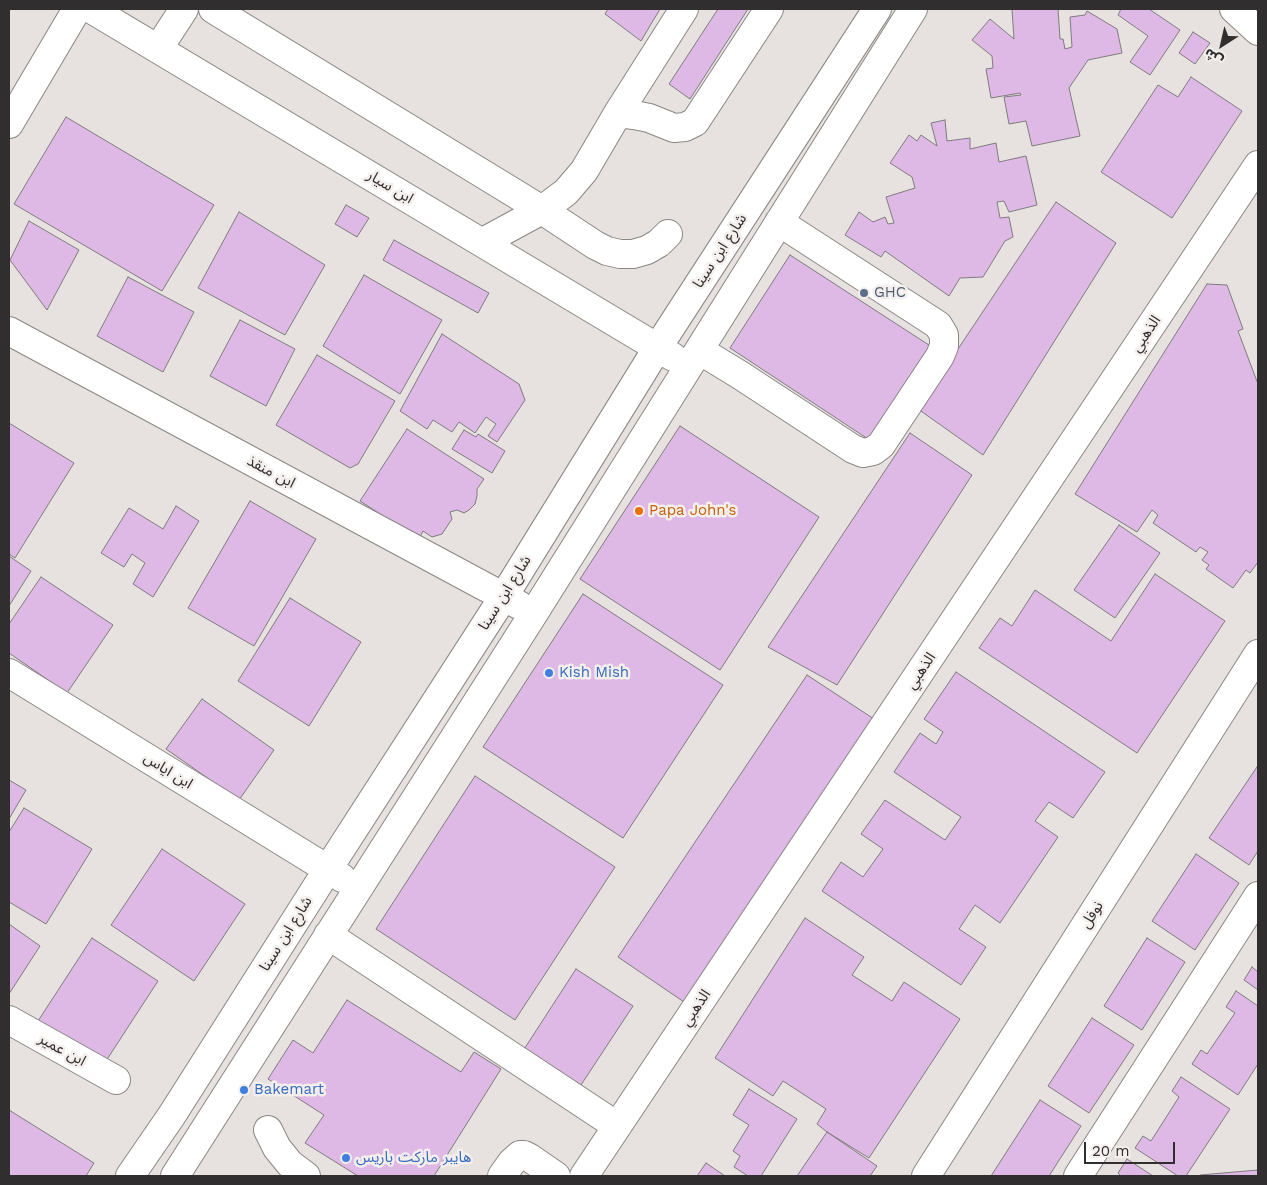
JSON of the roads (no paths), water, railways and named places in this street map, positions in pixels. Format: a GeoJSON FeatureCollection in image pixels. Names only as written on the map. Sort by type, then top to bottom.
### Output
{"type":"FeatureCollection","features":[{"type":"Feature","properties":{"kind":"street"},"geometry":{"type":"LineString","coordinates":[[9,124],[77,9]]}},
{"type":"Feature","properties":{"kind":"street","name":"ابن سيار"},"geometry":{"type":"LineString","coordinates":[[91,9],[658,347],[694,358],[740,376],[853,449],[863,453],[873,451],[881,444],[940,356],[944,346],[944,334],[938,325],[779,222]]}},
{"type":"Feature","properties":{"kind":"street"},"geometry":{"type":"LineString","coordinates":[[158,49],[184,9]]}},
{"type":"Feature","properties":{"kind":"street"},"geometry":{"type":"LineString","coordinates":[[213,9],[607,251],[633,254],[647,250],[659,243],[668,234]]}},
{"type":"Feature","properties":{"kind":"street"},"geometry":{"type":"LineString","coordinates":[[483,242],[542,210],[566,192],[584,171],[618,113],[684,9]]}},
{"type":"Feature","properties":{"kind":"street"},"geometry":{"type":"LineString","coordinates":[[618,113],[649,118],[674,128],[685,127],[695,122],[769,9]]}},
{"type":"Feature","properties":{"kind":"street","name":"شارع ابن سينا"},"geometry":{"type":"LineString","coordinates":[[139,1173],[172,1116],[504,596],[658,347],[877,9]]}},
{"type":"Feature","properties":{"kind":"street"},"geometry":{"type":"LineString","coordinates":[[175,1176],[534,613],[913,9]]}},
{"type":"Feature","properties":{"kind":"street"},"geometry":{"type":"LineString","coordinates":[[1234,9],[1258,31]]}},
{"type":"Feature","properties":{"kind":"street","name":"الذهبي"},"geometry":{"type":"LineString","coordinates":[[584,1176],[1258,166]]}},
{"type":"Feature","properties":{"kind":"street","name":"ابن منقذ"},"geometry":{"type":"LineString","coordinates":[[9,331],[534,613]]}},
{"type":"Feature","properties":{"kind":"street","name":"نوفل"},"geometry":{"type":"LineString","coordinates":[[926,1176],[1258,654]]}},
{"type":"Feature","properties":{"kind":"street","name":"ابن اياس"},"geometry":{"type":"LineString","coordinates":[[9,673],[358,888]]}},
{"type":"Feature","properties":{"kind":"street"},"geometry":{"type":"LineString","coordinates":[[1078,1176],[1258,896]]}},
{"type":"Feature","properties":{"kind":"street"},"geometry":{"type":"LineString","coordinates":[[328,935],[617,1126]]}},
{"type":"Feature","properties":{"kind":"street","name":"ابن عمير"},"geometry":{"type":"LineString","coordinates":[[9,1020],[116,1080]]}},
{"type":"Feature","properties":{"kind":"street"},"geometry":{"type":"LineString","coordinates":[[268,1130],[290,1164],[306,1176]]}},
{"type":"Feature","properties":{"kind":"street"},"geometry":{"type":"LineString","coordinates":[[502,1176],[515,1158],[520,1155],[530,1158],[556,1176]]}},
{"type":"Feature","properties":{"kind":"place","name":"GHC"},"geometry":{"type":"Point","coordinates":[864,293]}},
{"type":"Feature","properties":{"kind":"place","name":"Papa John's"},"geometry":{"type":"Point","coordinates":[639,511]}},
{"type":"Feature","properties":{"kind":"place","name":"Kish Mish"},"geometry":{"type":"Point","coordinates":[549,673]}},
{"type":"Feature","properties":{"kind":"place","name":"Bakemart"},"geometry":{"type":"Point","coordinates":[244,1090]}},
{"type":"Feature","properties":{"kind":"place","name":"هايبر ماركت باريس"},"geometry":{"type":"Point","coordinates":[346,1158]}}]}
